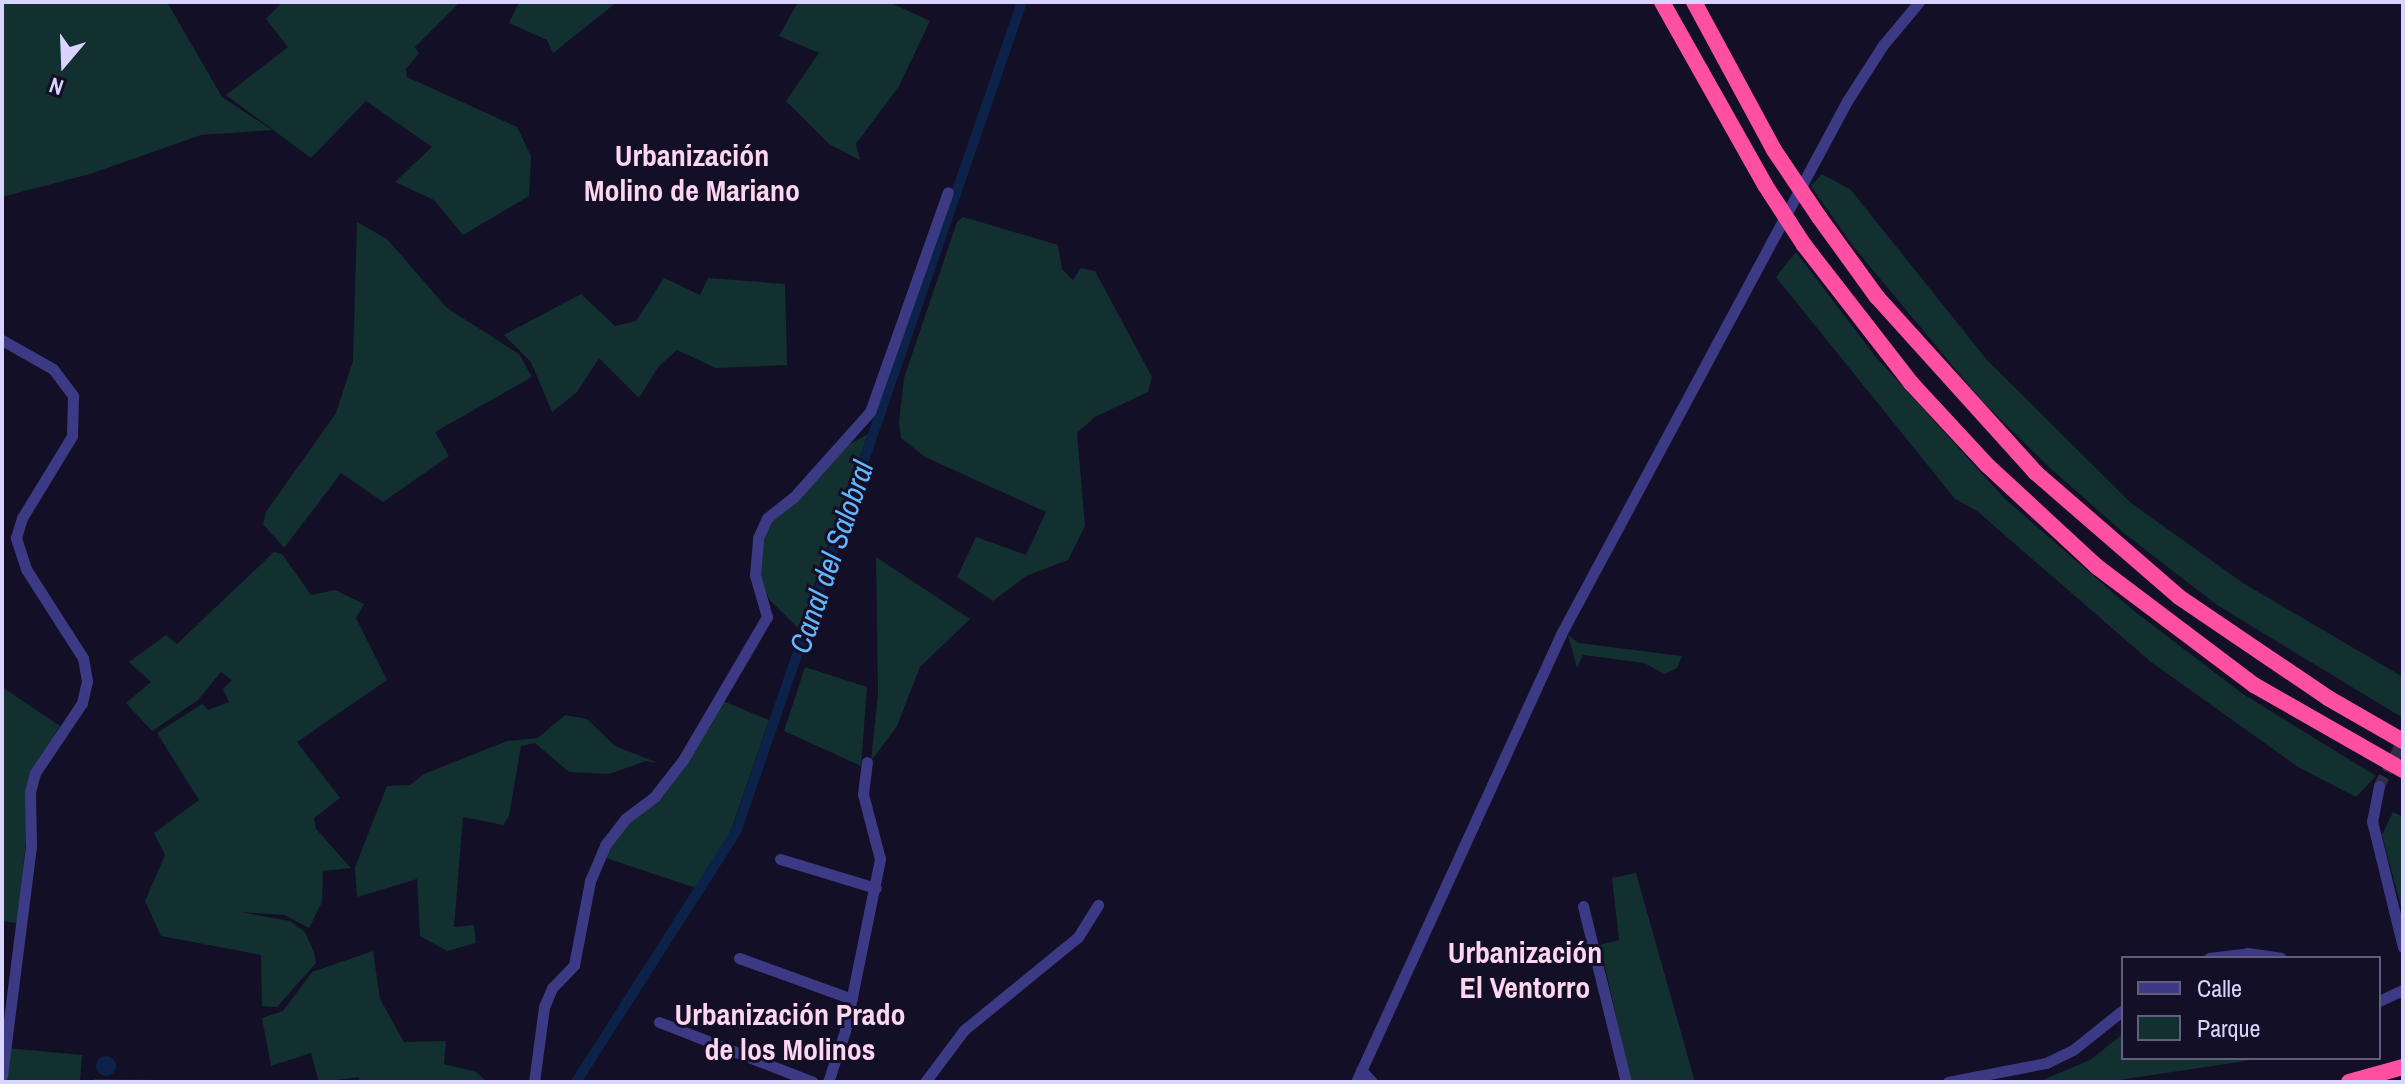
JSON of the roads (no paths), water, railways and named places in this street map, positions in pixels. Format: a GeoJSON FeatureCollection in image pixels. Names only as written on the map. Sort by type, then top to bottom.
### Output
{"type":"FeatureCollection","features":[{"type":"Feature","properties":{"kind":"highway"},"geometry":{"type":"LineString","coordinates":[[1662,2],[1765,185],[1804,245],[1911,383],[1987,465],[2096,566],[2254,685],[2403,770]]}},
{"type":"Feature","properties":{"kind":"highway"},"geometry":{"type":"LineString","coordinates":[[1694,2],[1774,150],[1819,217],[1896,319],[2036,473],[2179,597],[2328,698],[2403,741]]}},
{"type":"Feature","properties":{"kind":"highway"},"geometry":{"type":"LineString","coordinates":[[2349,1082],[2403,1067]]}},
{"type":"Feature","properties":{"kind":"street"},"geometry":{"type":"LineString","coordinates":[[1372,1082],[1358,1076],[1561,634],[1828,134],[1883,45],[1919,2]]}},
{"type":"Feature","properties":{"kind":"street"},"geometry":{"type":"LineString","coordinates":[[534,1082],[544,1007],[552,988],[574,965],[590,881],[605,845],[625,819],[655,796],[683,760],[767,617],[755,575],[758,538],[767,518],[793,498],[870,412],[948,192]]}},
{"type":"Feature","properties":{"kind":"street"},"geometry":{"type":"LineString","coordinates":[[2,340],[53,369],[73,396],[72,436],[22,518],[16,538],[26,569],[83,658],[87,681],[82,703],[35,773],[30,792],[31,846],[2,1076]]}},
{"type":"Feature","properties":{"kind":"street"},"geometry":{"type":"LineString","coordinates":[[828,1082],[852,999],[880,859],[863,794],[867,762]]}},
{"type":"Feature","properties":{"kind":"street"},"geometry":{"type":"LineString","coordinates":[[2379,786],[2372,821],[2403,947]]}},
{"type":"Feature","properties":{"kind":"street"},"geometry":{"type":"LineString","coordinates":[[780,859],[876,888]]}},
{"type":"Feature","properties":{"kind":"street"},"geometry":{"type":"LineString","coordinates":[[925,1082],[964,1030],[1078,937],[1098,905]]}},
{"type":"Feature","properties":{"kind":"street"},"geometry":{"type":"LineString","coordinates":[[1583,906],[1626,1082]]}},
{"type":"Feature","properties":{"kind":"street"},"geometry":{"type":"LineString","coordinates":[[2224,956],[2247,953],[2267,956]]}},
{"type":"Feature","properties":{"kind":"street"},"geometry":{"type":"LineString","coordinates":[[739,958],[852,999]]}},
{"type":"Feature","properties":{"kind":"street"},"geometry":{"type":"LineString","coordinates":[[2381,1000],[2403,990]]}},
{"type":"Feature","properties":{"kind":"street"},"geometry":{"type":"LineString","coordinates":[[1948,1082],[2046,1063],[2073,1050],[2121,1012]]}},
{"type":"Feature","properties":{"kind":"street"},"geometry":{"type":"LineString","coordinates":[[659,1022],[813,1082]]}},
{"type":"Feature","properties":{"kind":"water"},"geometry":{"type":"Polygon","coordinates":[[[106,1056],[113,1059],[116,1066],[113,1073],[106,1076],[99,1073],[96,1066],[99,1059],[106,1056]]]}},
{"type":"Feature","properties":{"kind":"waterway","name":"Canal del Salobral"},"geometry":{"type":"LineString","coordinates":[[576,1082],[736,832],[1022,2]]}},
{"type":"Feature","properties":{"kind":"tunnel"},"geometry":{"type":"LineString","coordinates":[[2379,786],[2403,740]]}},
{"type":"Feature","properties":{"kind":"district","name":"Urbanización Molino de Mariano"},"geometry":{"type":"Point","coordinates":[692,172]}},
{"type":"Feature","properties":{"kind":"district","name":"Urbanización El Ventorro"},"geometry":{"type":"Point","coordinates":[1525,969]}},
{"type":"Feature","properties":{"kind":"district","name":"Urbanización Prado de los Molinos"},"geometry":{"type":"Point","coordinates":[790,1031]}}]}
